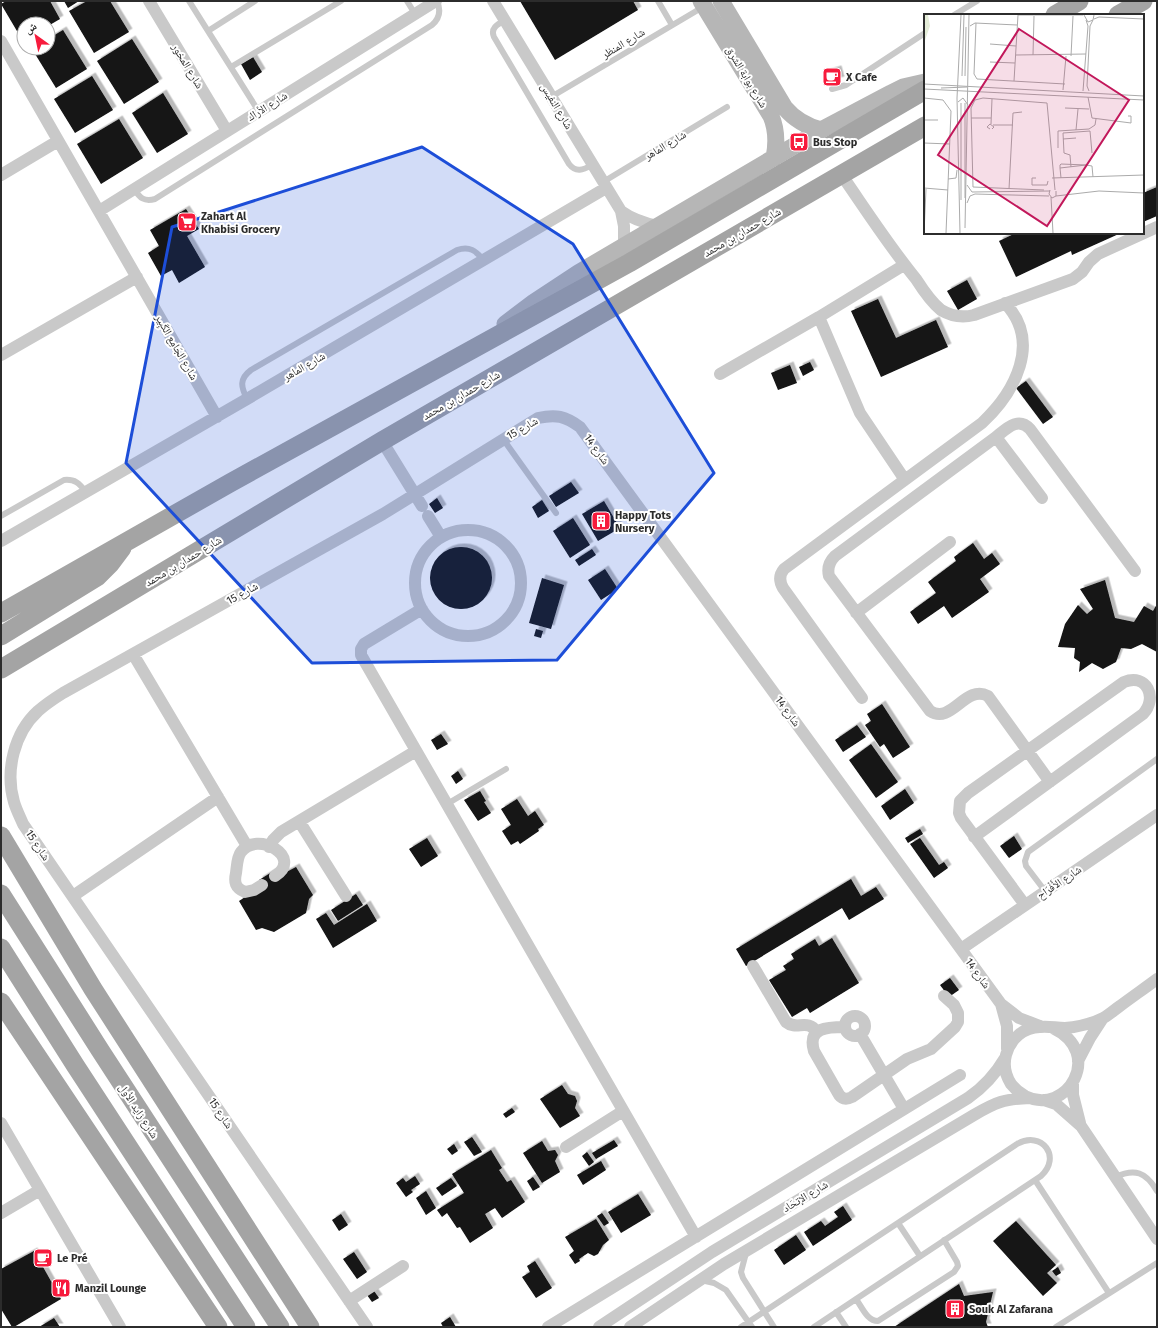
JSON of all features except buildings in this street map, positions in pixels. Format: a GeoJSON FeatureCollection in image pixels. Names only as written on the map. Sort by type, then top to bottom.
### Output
{"type":"FeatureCollection","features":[{"type":"Feature","properties":{"kind":"main road"},"geometry":{"type":"LineString","coordinates":[[1057,14],[1079,1]]}},
{"type":"Feature","properties":{"kind":"main road"},"geometry":{"type":"LineString","coordinates":[[1120,14],[1143,1]]}},
{"type":"Feature","properties":{"kind":"main road"},"geometry":{"type":"LineString","coordinates":[[1,613],[230,483],[629,263],[924,91]]}},
{"type":"Feature","properties":{"kind":"main road","name":"شارع حمدان بن محمد"},"geometry":{"type":"LineString","coordinates":[[1,677],[8,666],[382,441],[924,127]]}},
{"type":"Feature","properties":{"kind":"main road"},"geometry":{"type":"LineString","coordinates":[[1,636],[97,577],[110,564],[125,542]]}},
{"type":"Feature","properties":{"kind":"main road"},"geometry":{"type":"LineString","coordinates":[[1,836],[93,989],[310,1327]]}},
{"type":"Feature","properties":{"kind":"main road","name":"شارع زايد الأول"},"geometry":{"type":"LineString","coordinates":[[1,894],[100,1050],[280,1327]]}},
{"type":"Feature","properties":{"kind":"main road"},"geometry":{"type":"LineString","coordinates":[[1,948],[83,1079],[246,1327]]}},
{"type":"Feature","properties":{"kind":"main road"},"geometry":{"type":"LineString","coordinates":[[1,1002],[218,1327]]}},
{"type":"Feature","properties":{"kind":"street","name":"شارع المخور"},"geometry":{"type":"LineString","coordinates":[[149,1],[227,131]]}},
{"type":"Feature","properties":{"kind":"street","name":"شارع الأراك"},"geometry":{"type":"LineString","coordinates":[[98,211],[436,1]]}},
{"type":"Feature","properties":{"kind":"street","name":"شارع النفيس"},"geometry":{"type":"LineString","coordinates":[[493,1],[621,211],[624,226],[624,246]]}},
{"type":"Feature","properties":{"kind":"street","name":"شارع بوابة الشرق"},"geometry":{"type":"LineString","coordinates":[[721,1],[785,108],[796,119],[804,124],[821,130]]}},
{"type":"Feature","properties":{"kind":"street","name":"شارع بوابة الشرق"},"geometry":{"type":"LineString","coordinates":[[703,3],[771,116],[777,141],[774,158]]}},
{"type":"Feature","properties":{"kind":"street","name":"شارع الجَامِع الكَبِير"},"geometry":{"type":"LineString","coordinates":[[1,41],[217,417]]}},
{"type":"Feature","properties":{"kind":"street"},"geometry":{"type":"LineString","coordinates":[[477,347],[534,302],[578,273],[821,130],[897,90],[916,83],[924,82]]}},
{"type":"Feature","properties":{"kind":"street"},"geometry":{"type":"LineString","coordinates":[[1,175],[58,141]]}},
{"type":"Feature","properties":{"kind":"street"},"geometry":{"type":"LineString","coordinates":[[842,174],[904,265],[936,305],[948,313],[956,316],[969,316],[1073,279],[1082,272],[1089,262],[1098,254],[1142,234]]}},
{"type":"Feature","properties":{"kind":"street","name":"شارع الماهر"},"geometry":{"type":"LineString","coordinates":[[1,541],[484,261],[604,185]]}},
{"type":"Feature","properties":{"kind":"street","name":"شارع النفيس"},"geometry":{"type":"LineString","coordinates":[[621,211],[639,221],[658,226]]}},
{"type":"Feature","properties":{"kind":"street"},"geometry":{"type":"LineString","coordinates":[[1144,233],[1157,227]]}},
{"type":"Feature","properties":{"kind":"street"},"geometry":{"type":"LineString","coordinates":[[720,374],[819,317],[904,265]]}},
{"type":"Feature","properties":{"kind":"street"},"geometry":{"type":"LineString","coordinates":[[1,355],[136,277]]}},
{"type":"Feature","properties":{"kind":"street"},"geometry":{"type":"LineString","coordinates":[[862,698],[783,588],[780,576],[784,569],[982,424],[1001,404],[1018,370],[1021,360],[1023,340],[1020,324],[1011,309],[1005,303]]}},
{"type":"Feature","properties":{"kind":"street"},"geometry":{"type":"LineString","coordinates":[[819,317],[848,382],[857,407],[905,480]]}},
{"type":"Feature","properties":{"kind":"street","name":"شارع 15"},"geometry":{"type":"LineString","coordinates":[[367,1327],[23,824],[14,802],[11,766],[20,735],[28,722],[38,711],[63,693],[351,532],[538,418],[550,415],[561,416],[572,420]]}},
{"type":"Feature","properties":{"kind":"street","name":"شارع 14"},"geometry":{"type":"LineString","coordinates":[[572,420],[587,435],[1001,1004],[1019,1018],[1040,1026]]}},
{"type":"Feature","properties":{"kind":"street"},"geometry":{"type":"LineString","coordinates":[[1050,782],[990,699],[984,694],[971,695],[945,714],[938,714],[930,710],[829,576],[828,567],[832,559],[996,437],[1015,424],[1022,423],[1026,425],[1135,571]]}},
{"type":"Feature","properties":{"kind":"street"},"geometry":{"type":"LineString","coordinates":[[996,437],[1042,498]]}},
{"type":"Feature","properties":{"kind":"street"},"geometry":{"type":"LineString","coordinates":[[382,441],[441,537]]}},
{"type":"Feature","properties":{"kind":"street"},"geometry":{"type":"LineString","coordinates":[[461,530],[487,533],[500,541],[514,556],[519,566],[521,586],[520,597],[516,607],[503,623],[485,634],[475,636],[454,635],[435,625],[422,609],[415,590],[417,570],[420,560],[426,551],[441,537],[461,530]]}},
{"type":"Feature","properties":{"kind":"street"},"geometry":{"type":"LineString","coordinates":[[856,613],[950,542]]}},
{"type":"Feature","properties":{"kind":"street"},"geometry":{"type":"LineString","coordinates":[[422,609],[364,644],[360,652],[696,1237]]}},
{"type":"Feature","properties":{"kind":"street"},"geometry":{"type":"LineString","coordinates":[[133,654],[248,846]]}},
{"type":"Feature","properties":{"kind":"street"},"geometry":{"type":"LineString","coordinates":[[974,837],[1143,714],[1150,705],[1154,690],[1148,688],[1140,681],[1129,680],[1124,682],[1027,750],[968,793],[960,801],[960,818],[974,837],[1025,905]]}},
{"type":"Feature","properties":{"kind":"street"},"geometry":{"type":"LineString","coordinates":[[269,847],[277,836],[299,821],[416,751]]}},
{"type":"Feature","properties":{"kind":"street"},"geometry":{"type":"LineString","coordinates":[[73,896],[218,797]]}},
{"type":"Feature","properties":{"kind":"street","name":"شارع الأَفْرَاح"},"geometry":{"type":"LineString","coordinates":[[961,949],[1157,815]]}},
{"type":"Feature","properties":{"kind":"street"},"geometry":{"type":"LineString","coordinates":[[299,821],[346,896]]}},
{"type":"Feature","properties":{"kind":"street"},"geometry":{"type":"LineString","coordinates":[[262,885],[249,892],[245,892],[238,888],[236,884],[235,880],[239,856],[248,846],[258,844],[278,850],[281,853],[284,860],[282,869],[275,876]]}},
{"type":"Feature","properties":{"kind":"street"},"geometry":{"type":"LineString","coordinates":[[753,966],[786,1022],[794,1026],[810,1026],[817,1032]]}},
{"type":"Feature","properties":{"kind":"street"},"geometry":{"type":"LineString","coordinates":[[1157,979],[1104,1017],[1079,1026],[1053,1028],[1040,1026],[1030,1028],[1020,1033],[1013,1041],[1006,1054],[1005,1068],[1013,1087],[1021,1094],[1030,1098],[1056,1104],[1081,1126],[1157,1239]]}},
{"type":"Feature","properties":{"kind":"street"},"geometry":{"type":"LineString","coordinates":[[904,1109],[884,1075],[860,1034],[864,1031],[865,1027],[861,1018],[857,1016],[848,1018],[845,1027],[826,1027],[817,1032],[814,1040],[814,1051],[838,1094],[841,1098],[846,1099],[852,1097],[884,1075],[907,1059],[931,1049],[955,1027],[958,1022],[958,1013],[954,1006],[944,996]]}},
{"type":"Feature","properties":{"kind":"street","name":"شارع 14"},"geometry":{"type":"LineString","coordinates":[[1001,1004],[1007,1026],[1006,1054]]}},
{"type":"Feature","properties":{"kind":"street"},"geometry":{"type":"LineString","coordinates":[[1078,1060],[1104,1017]]}},
{"type":"Feature","properties":{"kind":"street"},"geometry":{"type":"LineString","coordinates":[[1043,1100],[1055,1098],[1066,1091],[1073,1082],[1078,1068],[1076,1050],[1070,1040],[1063,1033],[1053,1028]]}},
{"type":"Feature","properties":{"kind":"street","name":"شارع الإتحَاد"},"geometry":{"type":"LineString","coordinates":[[599,1327],[712,1252],[968,1098],[996,1072],[1006,1054]]}},
{"type":"Feature","properties":{"kind":"street"},"geometry":{"type":"LineString","coordinates":[[548,1327],[960,1074]]}},
{"type":"Feature","properties":{"kind":"street"},"geometry":{"type":"LineString","coordinates":[[1073,1082],[1073,1095],[1081,1126]]}},
{"type":"Feature","properties":{"kind":"street","name":"شارع الإتحَاد"},"geometry":{"type":"LineString","coordinates":[[630,1327],[747,1250],[988,1106],[1001,1101],[1030,1098]]}},
{"type":"Feature","properties":{"kind":"street"},"geometry":{"type":"LineString","coordinates":[[566,1147],[623,1111]]}},
{"type":"Feature","properties":{"kind":"street"},"geometry":{"type":"LineString","coordinates":[[1,1123],[120,1327]]}},
{"type":"Feature","properties":{"kind":"street"},"geometry":{"type":"LineString","coordinates":[[1,1213],[40,1190]]}},
{"type":"Feature","properties":{"kind":"street"},"geometry":{"type":"LineString","coordinates":[[349,1300],[403,1266]]}},
{"type":"Feature","properties":{"kind":"street"},"geometry":{"type":"LineString","coordinates":[[190,1284],[196,1306],[208,1327]]}},
{"type":"Feature","properties":{"kind":"lane"},"geometry":{"type":"LineString","coordinates":[[189,1],[259,112]]}},
{"type":"Feature","properties":{"kind":"lane"},"geometry":{"type":"LineString","coordinates":[[208,31],[255,1]]}},
{"type":"Feature","properties":{"kind":"lane"},"geometry":{"type":"LineString","coordinates":[[230,67],[341,1]]}},
{"type":"Feature","properties":{"kind":"lane"},"geometry":{"type":"LineString","coordinates":[[407,1],[415,14]]}},
{"type":"Feature","properties":{"kind":"lane"},"geometry":{"type":"LineString","coordinates":[[134,189],[140,198],[149,201],[155,200],[432,25],[436,21],[440,12],[440,7],[436,1]]}},
{"type":"Feature","properties":{"kind":"lane"},"geometry":{"type":"LineString","coordinates":[[658,1],[672,25]]}},
{"type":"Feature","properties":{"kind":"lane"},"geometry":{"type":"LineString","coordinates":[[956,14],[977,1]]}},
{"type":"Feature","properties":{"kind":"lane","name":"شارع المنظر"},"geometry":{"type":"LineString","coordinates":[[551,97],[672,25],[703,3]]}},
{"type":"Feature","properties":{"kind":"lane"},"geometry":{"type":"LineString","coordinates":[[505,20],[494,27],[494,37],[569,164],[578,171],[592,165]]}},
{"type":"Feature","properties":{"kind":"lane"},"geometry":{"type":"LineString","coordinates":[[832,90],[846,85],[924,34]]}},
{"type":"Feature","properties":{"kind":"lane","name":"شارع الماهر"},"geometry":{"type":"LineString","coordinates":[[604,185],[727,107]]}},
{"type":"Feature","properties":{"kind":"lane"},"geometry":{"type":"LineString","coordinates":[[247,399],[243,391],[243,380],[246,374],[251,370],[456,250],[462,248],[474,250],[484,261]]}},
{"type":"Feature","properties":{"kind":"lane"},"geometry":{"type":"LineString","coordinates":[[503,439],[556,513]]}},
{"type":"Feature","properties":{"kind":"lane"},"geometry":{"type":"LineString","coordinates":[[1,516],[64,480],[79,483],[86,492]]}},
{"type":"Feature","properties":{"kind":"lane"},"geometry":{"type":"LineString","coordinates":[[1045,891],[1026,866],[1025,856],[1028,852],[1157,759]]}},
{"type":"Feature","properties":{"kind":"lane"},"geometry":{"type":"LineString","coordinates":[[447,804],[506,769]]}},
{"type":"Feature","properties":{"kind":"lane"},"geometry":{"type":"LineString","coordinates":[[741,1327],[750,1324],[764,1312],[1017,1144],[1028,1140],[1040,1142],[1048,1150],[1050,1161],[1045,1172],[1035,1180],[814,1327]]}},
{"type":"Feature","properties":{"kind":"lane"},"geometry":{"type":"LineString","coordinates":[[1116,1177],[1125,1173],[1137,1173],[1148,1178],[1157,1191]]}},
{"type":"Feature","properties":{"kind":"lane"},"geometry":{"type":"LineString","coordinates":[[1035,1180],[1109,1293]]}},
{"type":"Feature","properties":{"kind":"lane"},"geometry":{"type":"LineString","coordinates":[[898,1223],[920,1256]]}},
{"type":"Feature","properties":{"kind":"lane"},"geometry":{"type":"LineString","coordinates":[[856,1299],[869,1318],[874,1321],[878,1321],[954,1272],[958,1266],[957,1262],[944,1240]]}},
{"type":"Feature","properties":{"kind":"lane"},"geometry":{"type":"LineString","coordinates":[[747,1250],[743,1264],[743,1278],[774,1327]]}},
{"type":"Feature","properties":{"kind":"lane"},"geometry":{"type":"LineString","coordinates":[[1056,1327],[1157,1263]]}},
{"type":"Feature","properties":{"kind":"lane"},"geometry":{"type":"LineString","coordinates":[[700,1280],[714,1283],[726,1290],[750,1324]]}},
{"type":"Feature","properties":{"kind":"lane"},"geometry":{"type":"LineString","coordinates":[[836,1312],[846,1327]]}},
{"type":"Feature","properties":{"kind":"highlighted area"},"geometry":{"type":"Polygon","coordinates":[[[422,147],[573,244],[714,473],[557,660],[312,663],[126,463],[172,227],[422,147]]]}},
{"type":"Feature","properties":{"kind":"place","name":"X Cafe"},"geometry":{"type":"Point","coordinates":[832,77]}},
{"type":"Feature","properties":{"kind":"place","name":"Bus Stop"},"geometry":{"type":"Point","coordinates":[799,142]}},
{"type":"Feature","properties":{"kind":"place","name":"Zahart Al Khabisi Grocery"},"geometry":{"type":"Point","coordinates":[187,222]}},
{"type":"Feature","properties":{"kind":"place","name":"Happy Tots Nursery"},"geometry":{"type":"Point","coordinates":[601,521]}},
{"type":"Feature","properties":{"kind":"place","name":"Le Pré"},"geometry":{"type":"Point","coordinates":[43,1258]}},
{"type":"Feature","properties":{"kind":"place","name":"Manzil Lounge"},"geometry":{"type":"Point","coordinates":[61,1288]}},
{"type":"Feature","properties":{"kind":"place","name":"Souk Al Zafarana"},"geometry":{"type":"Point","coordinates":[955,1309]}}]}
